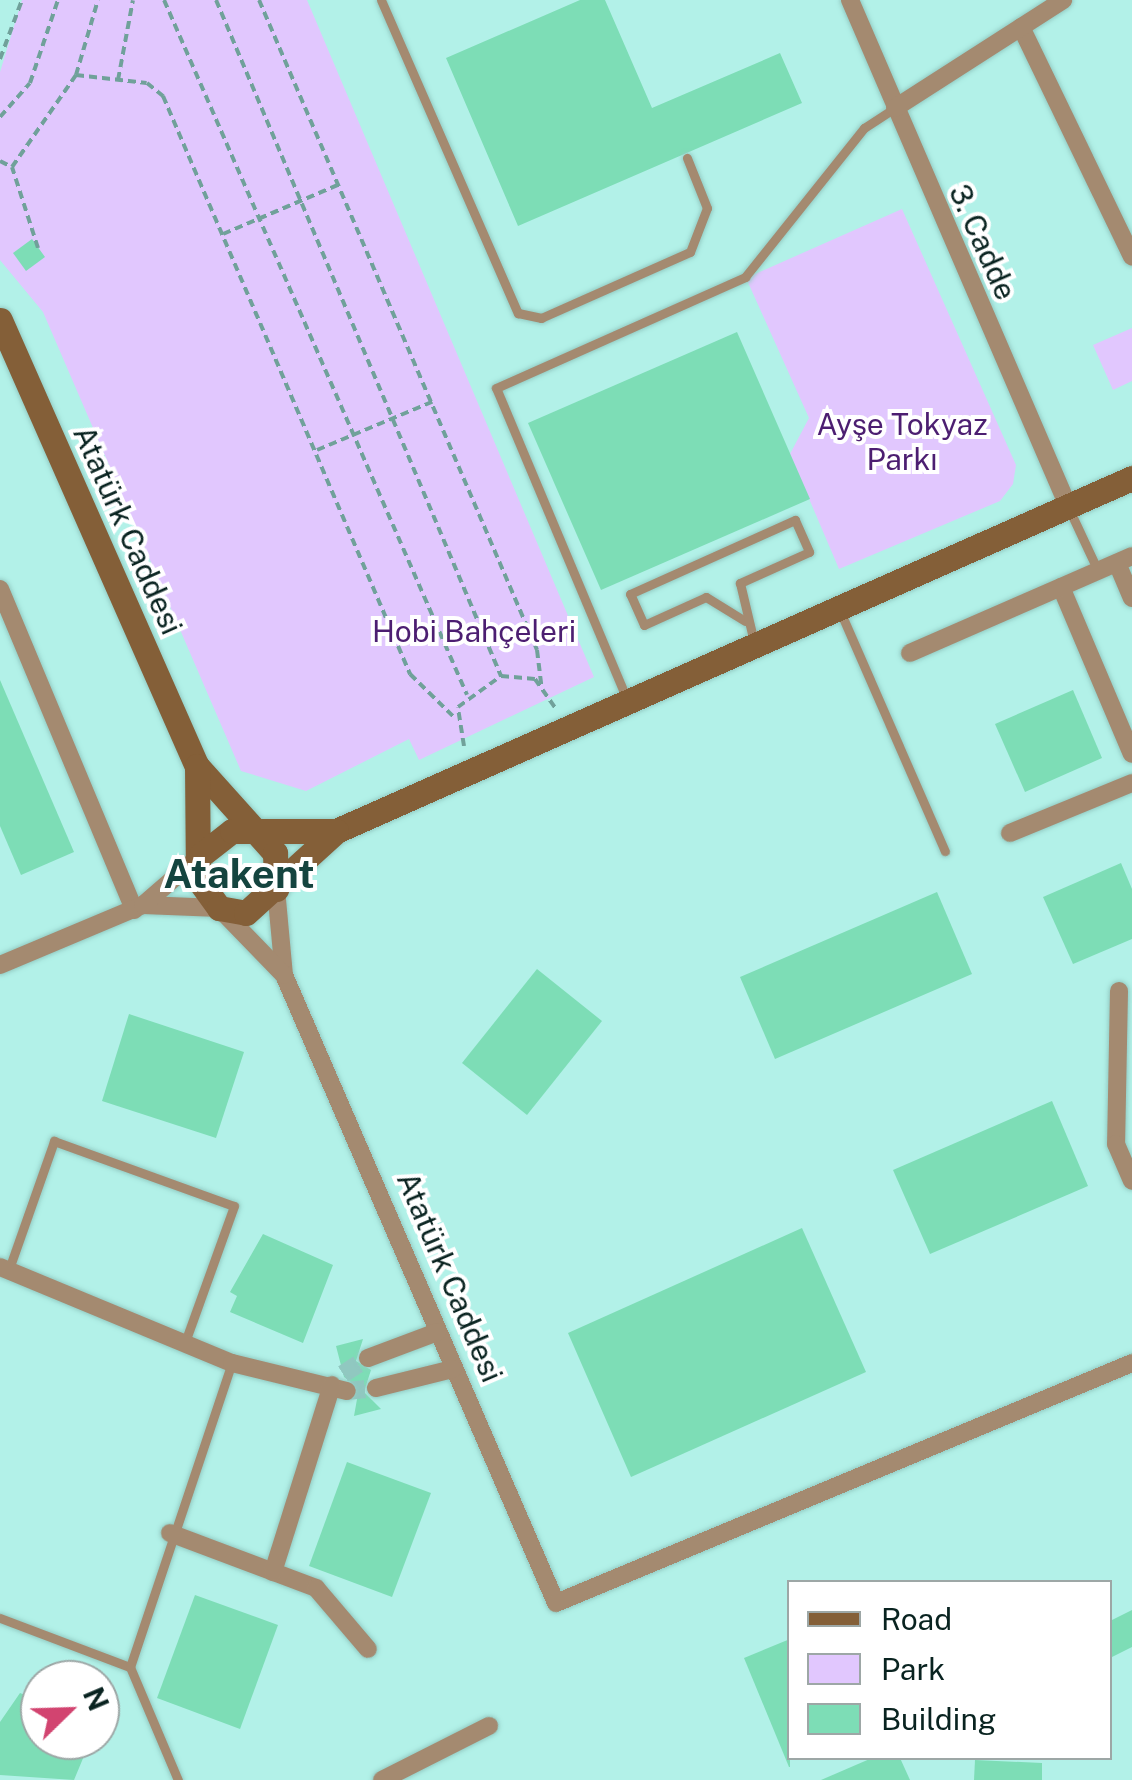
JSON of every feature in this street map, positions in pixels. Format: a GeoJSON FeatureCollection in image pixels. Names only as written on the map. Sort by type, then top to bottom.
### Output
{"type":"FeatureCollection","features":[{"type":"Feature","properties":{"kind":"street","name":"3. Cadde"},"geometry":{"type":"LineString","coordinates":[[850,0],[1068,506]]}},
{"type":"Feature","properties":{"kind":"street"},"geometry":{"type":"LineString","coordinates":[[895,108],[1064,0]]}},
{"type":"Feature","properties":{"kind":"street"},"geometry":{"type":"LineString","coordinates":[[1020,28],[1132,256]]}},
{"type":"Feature","properties":{"kind":"street","name":"Atatürk Caddesi"},"geometry":{"type":"LineString","coordinates":[[0,320],[197,766]]}},
{"type":"Feature","properties":{"kind":"street"},"geometry":{"type":"LineString","coordinates":[[139,907],[219,908],[246,913],[336,831],[627,700],[749,631],[837,605],[1132,478]]}},
{"type":"Feature","properties":{"kind":"street"},"geometry":{"type":"LineString","coordinates":[[910,653],[1124,559],[1132,598]]}},
{"type":"Feature","properties":{"kind":"street"},"geometry":{"type":"LineString","coordinates":[[1061,587],[1132,754]]}},
{"type":"Feature","properties":{"kind":"street"},"geometry":{"type":"LineString","coordinates":[[0,589],[139,907]]}},
{"type":"Feature","properties":{"kind":"street"},"geometry":{"type":"LineString","coordinates":[[197,766],[276,853],[284,975]]}},
{"type":"Feature","properties":{"kind":"street"},"geometry":{"type":"LineString","coordinates":[[197,766],[201,855],[198,879],[219,908],[284,975]]}},
{"type":"Feature","properties":{"kind":"street"},"geometry":{"type":"LineString","coordinates":[[1010,833],[1132,782]]}},
{"type":"Feature","properties":{"kind":"street"},"geometry":{"type":"LineString","coordinates":[[0,965],[139,907],[232,831],[259,836],[336,831]]}},
{"type":"Feature","properties":{"kind":"street","name":"Atatürk Caddesi"},"geometry":{"type":"LineString","coordinates":[[284,975],[556,1604],[1132,1362]]}},
{"type":"Feature","properties":{"kind":"street"},"geometry":{"type":"LineString","coordinates":[[1119,991],[1116,1144],[1132,1181]]}},
{"type":"Feature","properties":{"kind":"street"},"geometry":{"type":"LineString","coordinates":[[4,1268],[186,1339],[232,1363],[338,1384],[273,1572]]}},
{"type":"Feature","properties":{"kind":"street"},"geometry":{"type":"LineString","coordinates":[[368,1358],[437,1332]]}},
{"type":"Feature","properties":{"kind":"street"},"geometry":{"type":"LineString","coordinates":[[376,1388],[453,1369]]}},
{"type":"Feature","properties":{"kind":"street"},"geometry":{"type":"LineString","coordinates":[[170,1533],[316,1588],[368,1649]]}},
{"type":"Feature","properties":{"kind":"street"},"geometry":{"type":"LineString","coordinates":[[382,1780],[489,1726]]}},
{"type":"Feature","properties":{"kind":"lane"},"geometry":{"type":"LineString","coordinates":[[381,0],[518,313],[540,318],[690,252],[707,208],[686,158]]}},
{"type":"Feature","properties":{"kind":"lane"},"geometry":{"type":"LineString","coordinates":[[627,700],[496,388],[745,277],[864,128],[895,108]]}},
{"type":"Feature","properties":{"kind":"lane"},"geometry":{"type":"LineString","coordinates":[[1068,506],[1098,570]]}},
{"type":"Feature","properties":{"kind":"lane"},"geometry":{"type":"LineString","coordinates":[[795,520],[809,552],[740,583],[749,631],[706,597],[644,625],[630,594],[795,520]]}},
{"type":"Feature","properties":{"kind":"lane"},"geometry":{"type":"LineString","coordinates":[[837,605],[945,851]]}},
{"type":"Feature","properties":{"kind":"lane"},"geometry":{"type":"LineString","coordinates":[[4,1268],[54,1141],[234,1206],[186,1339]]}},
{"type":"Feature","properties":{"kind":"lane"},"geometry":{"type":"LineString","coordinates":[[178,1780],[130,1667],[170,1533],[232,1363]]}},
{"type":"Feature","properties":{"kind":"lane"},"geometry":{"type":"LineString","coordinates":[[0,1618],[130,1667]]}},
{"type":"Feature","properties":{"kind":"path"},"geometry":{"type":"LineString","coordinates":[[0,59],[22,0]]}},
{"type":"Feature","properties":{"kind":"path"},"geometry":{"type":"LineString","coordinates":[[0,118],[30,84],[58,0]]}},
{"type":"Feature","properties":{"kind":"path"},"geometry":{"type":"LineString","coordinates":[[12,166],[76,75],[98,0]]}},
{"type":"Feature","properties":{"kind":"path"},"geometry":{"type":"LineString","coordinates":[[118,80],[133,0]]}},
{"type":"Feature","properties":{"kind":"path"},"geometry":{"type":"LineString","coordinates":[[164,0],[467,695]]}},
{"type":"Feature","properties":{"kind":"path"},"geometry":{"type":"LineString","coordinates":[[216,0],[501,676]]}},
{"type":"Feature","properties":{"kind":"path"},"geometry":{"type":"LineString","coordinates":[[258,0],[538,650],[541,684],[563,728]]}},
{"type":"Feature","properties":{"kind":"path"},"geometry":{"type":"LineString","coordinates":[[76,75],[160,91],[410,674],[455,718],[475,768]]}},
{"type":"Feature","properties":{"kind":"path"},"geometry":{"type":"LineString","coordinates":[[0,161],[12,166],[38,248]]}},
{"type":"Feature","properties":{"kind":"path"},"geometry":{"type":"LineString","coordinates":[[224,234],[338,185]]}},
{"type":"Feature","properties":{"kind":"path"},"geometry":{"type":"LineString","coordinates":[[317,450],[432,402]]}},
{"type":"Feature","properties":{"kind":"path"},"geometry":{"type":"LineString","coordinates":[[455,718],[467,695],[501,676],[541,684]]}},
{"type":"Feature","properties":{"kind":"green space","name":"Hobi Bahçeleri"},"geometry":{"type":"Polygon","coordinates":[[[22,0],[307,0],[594,677],[419,760],[409,739],[306,791],[241,771],[43,312],[0,260],[0,72],[22,0]]]}},
{"type":"Feature","properties":{"kind":"green space","name":"Ayşe Tokyaz Parkı"},"geometry":{"type":"Polygon","coordinates":[[[902,209],[1016,465],[1013,484],[1000,501],[839,569],[790,454],[809,418],[746,278],[902,209]]]}},
{"type":"Feature","properties":{"kind":"green space"},"geometry":{"type":"Polygon","coordinates":[[[1132,328],[1132,381],[1113,390],[1093,345],[1132,328]]]}},
{"type":"Feature","properties":{"kind":"building"},"geometry":{"type":"Polygon","coordinates":[[[580,0],[605,0],[652,108],[780,53],[802,103],[518,226],[446,58],[580,0]]]}},
{"type":"Feature","properties":{"kind":"building"},"geometry":{"type":"Polygon","coordinates":[[[32,239],[45,257],[26,271],[13,253],[32,239]]]}},
{"type":"Feature","properties":{"kind":"building"},"geometry":{"type":"Polygon","coordinates":[[[737,332],[810,499],[601,590],[528,423],[737,332]]]}},
{"type":"Feature","properties":{"kind":"building"},"geometry":{"type":"Polygon","coordinates":[[[0,680],[74,852],[21,875],[0,826],[0,680]]]}},
{"type":"Feature","properties":{"kind":"building"},"geometry":{"type":"Polygon","coordinates":[[[1073,690],[1102,758],[1025,792],[995,724],[1073,690]]]}},
{"type":"Feature","properties":{"kind":"building"},"geometry":{"type":"Polygon","coordinates":[[[1121,863],[1132,889],[1132,939],[1073,964],[1043,897],[1121,863]]]}},
{"type":"Feature","properties":{"kind":"building"},"geometry":{"type":"Polygon","coordinates":[[[937,892],[972,974],[775,1059],[740,977],[937,892]]]}},
{"type":"Feature","properties":{"kind":"building"},"geometry":{"type":"Polygon","coordinates":[[[537,969],[602,1021],[527,1115],[462,1063],[537,969]]]}},
{"type":"Feature","properties":{"kind":"building"},"geometry":{"type":"Polygon","coordinates":[[[129,1014],[244,1052],[216,1138],[102,1101],[129,1014]]]}},
{"type":"Feature","properties":{"kind":"building"},"geometry":{"type":"Polygon","coordinates":[[[1052,1101],[1088,1186],[930,1254],[893,1170],[1052,1101]]]}},
{"type":"Feature","properties":{"kind":"building"},"geometry":{"type":"Polygon","coordinates":[[[802,1228],[866,1372],[631,1477],[568,1333],[802,1228]]]}},
{"type":"Feature","properties":{"kind":"building"},"geometry":{"type":"Polygon","coordinates":[[[263,1234],[333,1265],[303,1343],[230,1312],[237,1296],[230,1292],[263,1234]]]}},
{"type":"Feature","properties":{"kind":"building"},"geometry":{"type":"Polygon","coordinates":[[[363,1339],[356,1361],[371,1370],[364,1392],[381,1409],[354,1416],[359,1388],[344,1377],[336,1346],[363,1339]]]}},
{"type":"Feature","properties":{"kind":"building"},"geometry":{"type":"Polygon","coordinates":[[[347,1462],[431,1493],[392,1597],[309,1566],[347,1462]]]}},
{"type":"Feature","properties":{"kind":"building"},"geometry":{"type":"Polygon","coordinates":[[[195,1595],[278,1625],[240,1729],[157,1698],[195,1595]]]}},
{"type":"Feature","properties":{"kind":"building"},"geometry":{"type":"Polygon","coordinates":[[[1132,1610],[1132,1647],[1112,1657],[1112,1620],[1132,1610]]]}},
{"type":"Feature","properties":{"kind":"building"},"geometry":{"type":"Polygon","coordinates":[[[787,1640],[790,1767],[789,1767],[744,1658],[787,1640]]]}},
{"type":"Feature","properties":{"kind":"building"},"geometry":{"type":"Polygon","coordinates":[[[20,1693],[20,1760],[82,1760],[74,1780],[0,1775],[0,1722],[20,1693]]]}},
{"type":"Feature","properties":{"kind":"building"},"geometry":{"type":"Polygon","coordinates":[[[867,1760],[901,1760],[910,1780],[821,1780],[867,1760]]]}},
{"type":"Feature","properties":{"kind":"building"},"geometry":{"type":"Polygon","coordinates":[[[975,1760],[1042,1763],[1042,1780],[974,1780],[975,1760]]]}},
{"type":"Feature","properties":{"kind":"tunnel"},"geometry":{"type":"LineString","coordinates":[[343,1374],[368,1358]]}},
{"type":"Feature","properties":{"kind":"tunnel"},"geometry":{"type":"LineString","coordinates":[[347,1391],[376,1388]]}},
{"type":"Feature","properties":{"kind":"district","name":"Atakent"},"geometry":{"type":"Point","coordinates":[239,874]}}]}
